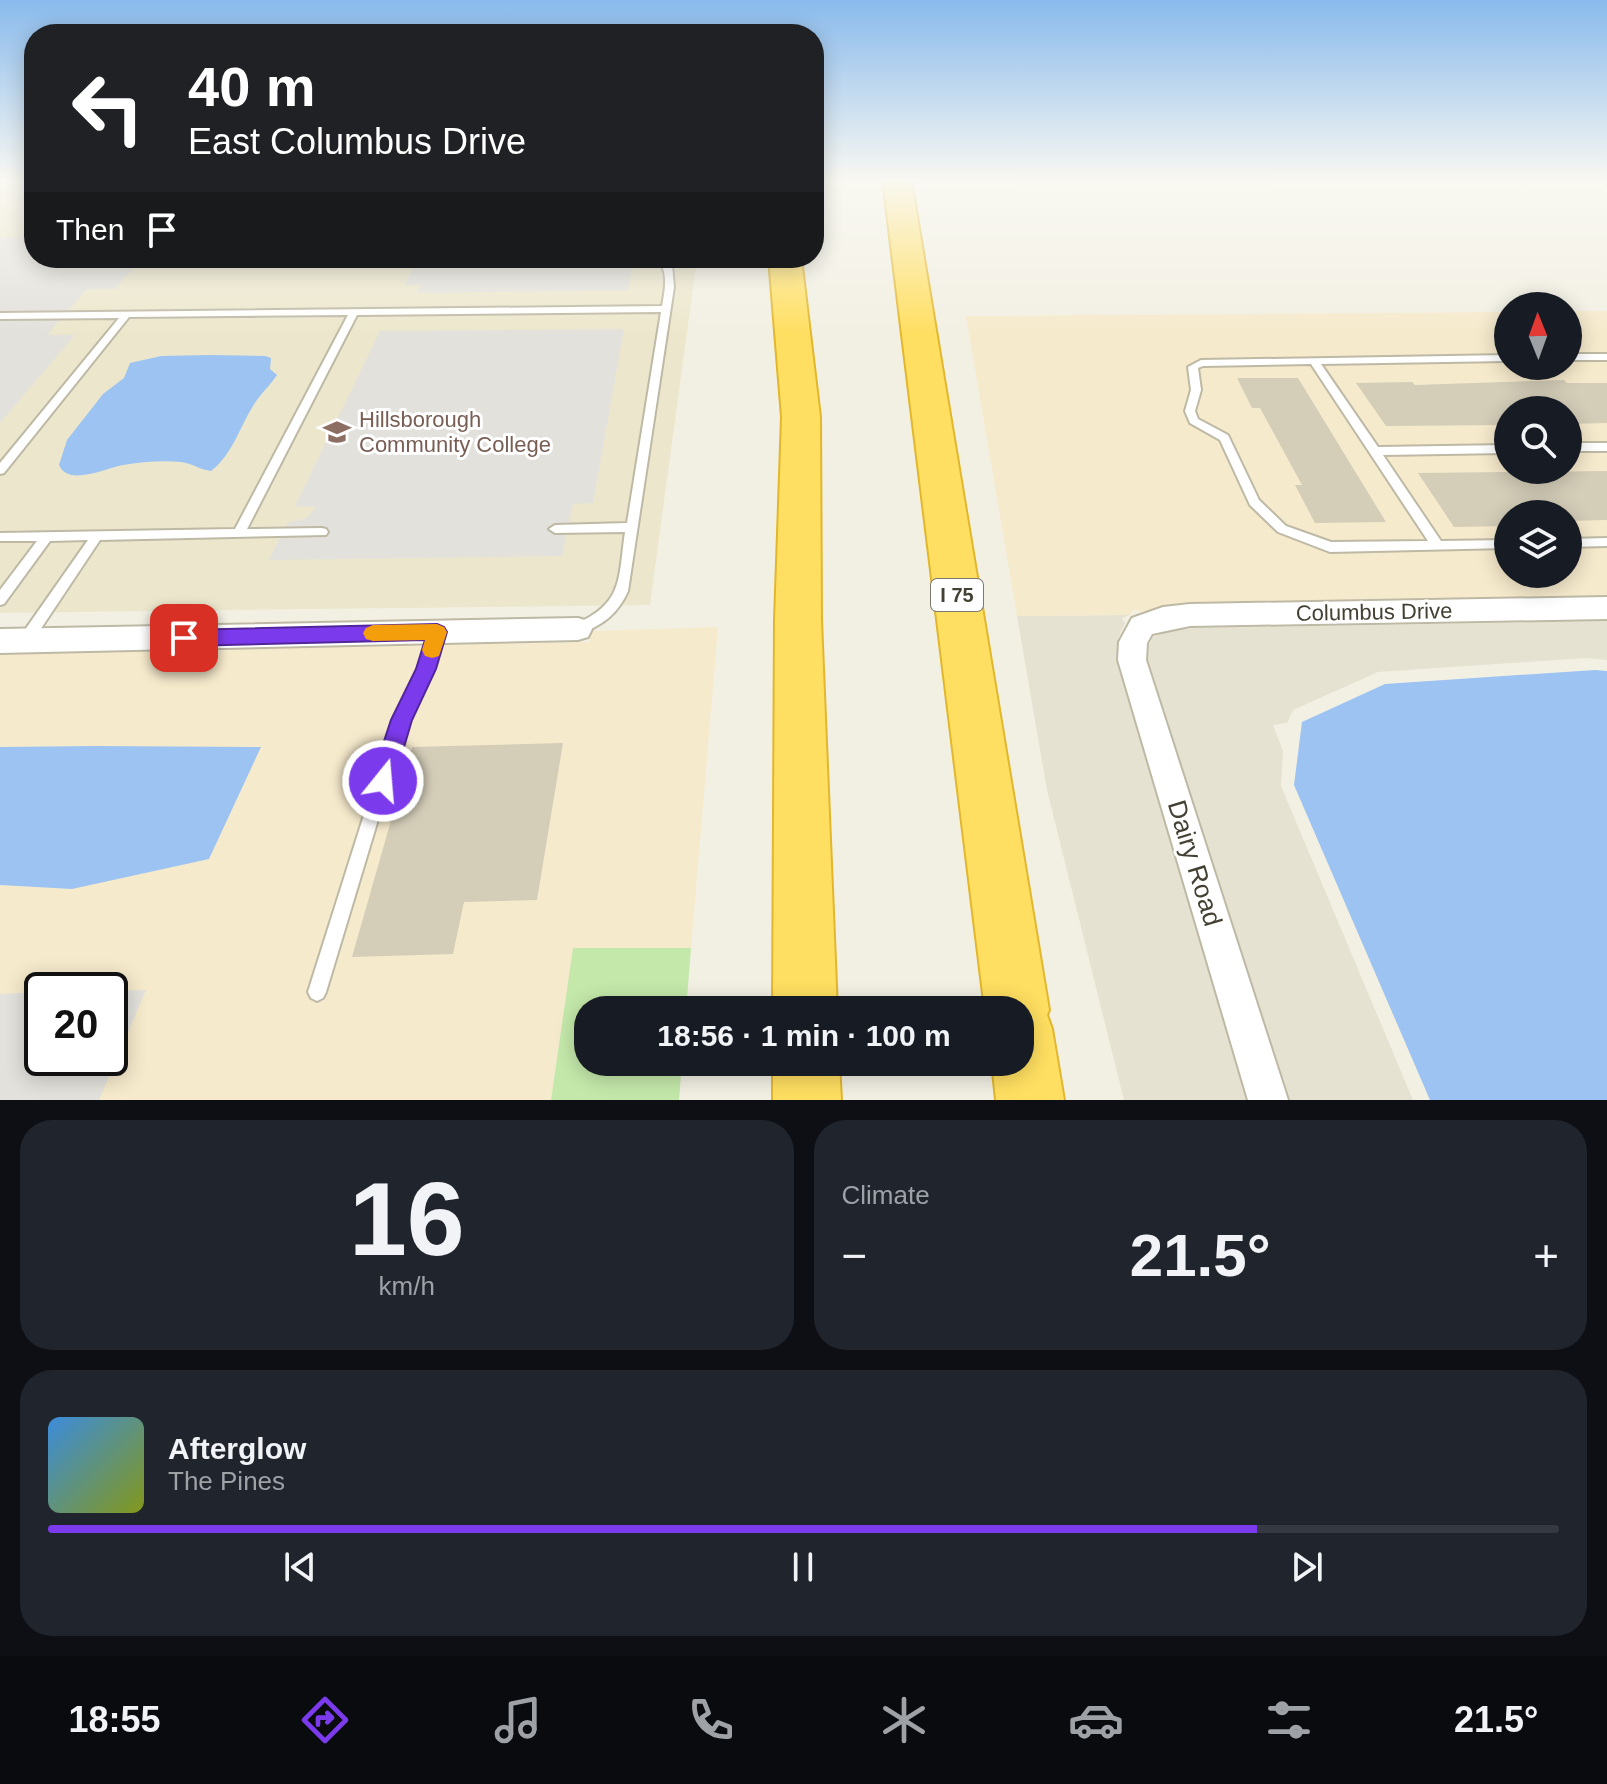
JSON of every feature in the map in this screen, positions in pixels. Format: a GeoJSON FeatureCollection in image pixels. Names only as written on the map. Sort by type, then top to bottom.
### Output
{"type":"FeatureCollection","features":[{"type":"Feature","properties":{"kind":"highway","name":"I 75"},"geometry":{"type":"LineString","coordinates":[[904,231],[1015,996]]}},
{"type":"Feature","properties":{"kind":"highway"},"geometry":{"type":"LineString","coordinates":[[786,268],[801,417],[798,620],[805,996]]}},
{"type":"Feature","properties":{"kind":"highway"},"geometry":{"type":"LineString","coordinates":[[806,1076],[807,1100]]}},
{"type":"Feature","properties":{"kind":"highway"},"geometry":{"type":"LineString","coordinates":[[1027,1076],[1030,1100]]}},
{"type":"Feature","properties":{"kind":"street","name":"Columbus Drive"},"geometry":{"type":"LineString","coordinates":[[1142,626],[1163,618],[1190,615],[1607,608]]}},
{"type":"Feature","properties":{"kind":"street","name":"Dairy Road"},"geometry":{"type":"LineString","coordinates":[[1142,626],[1133,642],[1132,660],[1268,1100]]}},
{"type":"Feature","properties":{"kind":"street"},"geometry":{"type":"LineString","coordinates":[[13,641],[578,629]]}},
{"type":"Feature","properties":{"kind":"lane"},"geometry":{"type":"LineString","coordinates":[[578,629],[594,622],[617,603],[633,527],[670,287],[668,268]]}},
{"type":"Feature","properties":{"kind":"lane"},"geometry":{"type":"LineString","coordinates":[[0,316],[666,309]]}},
{"type":"Feature","properties":{"kind":"lane"},"geometry":{"type":"LineString","coordinates":[[238,534],[354,312]]}},
{"type":"Feature","properties":{"kind":"lane"},"geometry":{"type":"LineString","coordinates":[[0,470],[126,315]]}},
{"type":"Feature","properties":{"kind":"lane"},"geometry":{"type":"LineString","coordinates":[[1582,357],[1607,357]]}},
{"type":"Feature","properties":{"kind":"lane"},"geometry":{"type":"LineString","coordinates":[[1494,358],[1201,363],[1193,367],[1198,384],[1197,397],[1190,411],[1194,421],[1224,438],[1254,502],[1282,529],[1330,547],[1494,544]]}},
{"type":"Feature","properties":{"kind":"lane"},"geometry":{"type":"LineString","coordinates":[[1314,361],[1438,546]]}},
{"type":"Feature","properties":{"kind":"lane"},"geometry":{"type":"LineString","coordinates":[[1582,447],[1607,447]]}},
{"type":"Feature","properties":{"kind":"lane"},"geometry":{"type":"LineString","coordinates":[[1375,451],[1494,449]]}},
{"type":"Feature","properties":{"kind":"lane"},"geometry":{"type":"LineString","coordinates":[[555,529],[633,527]]}},
{"type":"Feature","properties":{"kind":"lane"},"geometry":{"type":"LineString","coordinates":[[0,537],[322,532]]}},
{"type":"Feature","properties":{"kind":"lane"},"geometry":{"type":"LineString","coordinates":[[0,600],[46,537]]}},
{"type":"Feature","properties":{"kind":"lane"},"geometry":{"type":"LineString","coordinates":[[13,641],[96,537]]}},
{"type":"Feature","properties":{"kind":"lane"},"geometry":{"type":"LineString","coordinates":[[1582,543],[1607,542]]}},
{"type":"Feature","properties":{"kind":"lane"},"geometry":{"type":"LineString","coordinates":[[317,992],[401,720],[426,669],[437,632]]}},
{"type":"Feature","properties":{"kind":"shaded area","name":"Hillsborough Community College"},"geometry":{"type":"Polygon","coordinates":[[[0,231],[24,231],[24,268],[696,268],[650,605],[0,613],[0,231]]]}},
{"type":"Feature","properties":{"kind":"shaded area"},"geometry":{"type":"Polygon","coordinates":[[[0,237],[24,237],[24,268],[133,268],[115,289],[87,289],[47,335],[75,335],[0,423],[0,237]]]}},
{"type":"Feature","properties":{"kind":"shaded area"},"geometry":{"type":"Polygon","coordinates":[[[413,268],[632,268],[628,290],[417,293],[420,285],[405,285],[413,268]]]}},
{"type":"Feature","properties":{"kind":"shaded area"},"geometry":{"type":"Polygon","coordinates":[[[1582,311],[1607,311],[1607,596],[1185,603],[1139,612],[1134,609],[1130,615],[1017,616],[966,316],[1494,312],[1494,380],[1582,380],[1582,311]]]}},
{"type":"Feature","properties":{"kind":"shaded area"},"geometry":{"type":"Polygon","coordinates":[[[624,329],[593,503],[573,504],[562,556],[269,560],[287,523],[307,518],[316,507],[295,506],[380,331],[624,329]]]}},
{"type":"Feature","properties":{"kind":"shaded area"},"geometry":{"type":"Polygon","coordinates":[[[1130,615],[1122,618],[1125,623],[1118,638],[1118,661],[1248,1100],[1124,1100],[1047,790],[1017,616],[1130,615]]]}},
{"type":"Feature","properties":{"kind":"shaded area"},"geometry":{"type":"Polygon","coordinates":[[[1607,621],[1607,660],[1586,658],[1378,672],[1293,710],[1287,723],[1273,725],[1283,751],[1281,786],[1413,1100],[1288,1100],[1147,662],[1153,637],[1170,630],[1195,628],[1607,621]]]}},
{"type":"Feature","properties":{"kind":"shaded area"},"geometry":{"type":"Polygon","coordinates":[[[718,627],[691,948],[573,949],[551,1100],[0,1100],[0,885],[72,889],[95,746],[0,747],[0,654],[589,642],[591,631],[718,627]]]}},
{"type":"Feature","properties":{"kind":"shaded area"},"geometry":{"type":"Polygon","coordinates":[[[128,990],[146,990],[128,1032],[128,990]]]}},
{"type":"Feature","properties":{"kind":"shaded area"},"geometry":{"type":"Polygon","coordinates":[[[24,993],[24,1076],[109,1076],[99,1100],[0,1100],[0,994],[24,993]]]}},
{"type":"Feature","properties":{"kind":"green space"},"geometry":{"type":"Polygon","coordinates":[[[573,948],[691,948],[687,996],[574,996],[574,1076],[681,1076],[679,1100],[551,1100],[573,948]]]}},
{"type":"Feature","properties":{"kind":"water"},"geometry":{"type":"Polygon","coordinates":[[[161,356],[265,356],[271,358],[270,369],[277,375],[248,414],[225,457],[211,471],[166,461],[71,475],[59,465],[67,440],[103,394],[124,378],[130,363],[161,356]]]}},
{"type":"Feature","properties":{"kind":"water"},"geometry":{"type":"Polygon","coordinates":[[[1607,671],[1607,1100],[1430,1100],[1294,785],[1302,722],[1385,684],[1607,671]]]}},
{"type":"Feature","properties":{"kind":"water"},"geometry":{"type":"Polygon","coordinates":[[[0,747],[261,747],[209,859],[72,889],[0,885],[0,747]]]}},
{"type":"Feature","properties":{"kind":"building"},"geometry":{"type":"Polygon","coordinates":[[[1237,378],[1298,378],[1386,522],[1315,523],[1295,485],[1302,485],[1260,408],[1252,408],[1237,378]]]}},
{"type":"Feature","properties":{"kind":"building"},"geometry":{"type":"Polygon","coordinates":[[[1564,380],[1567,383],[1607,383],[1607,423],[1582,424],[1582,396],[1494,396],[1494,425],[1386,426],[1356,383],[1412,382],[1415,385],[1564,380]]]}},
{"type":"Feature","properties":{"kind":"building"},"geometry":{"type":"Polygon","coordinates":[[[1582,471],[1607,471],[1607,520],[1582,521],[1582,500],[1494,500],[1494,526],[1454,527],[1418,473],[1494,472],[1494,484],[1582,484],[1582,471]]]}},
{"type":"Feature","properties":{"kind":"building"},"geometry":{"type":"Polygon","coordinates":[[[563,743],[537,900],[464,902],[453,954],[352,957],[412,747],[563,743]]]}},
{"type":"Feature","properties":{"kind":"slow traffic"},"geometry":{"type":"LineString","coordinates":[[373,633],[437,632],[432,650]]}},
{"type":"Feature","properties":{"kind":"place","name":"Hillsborough Community College"},"geometry":{"type":"Point","coordinates":[337,432]}},
{"type":"Feature","properties":{"kind":"route"},"geometry":{"type":"LineString","coordinates":[[184,638],[437,632],[426,669],[401,720],[383,781]]}}]}
